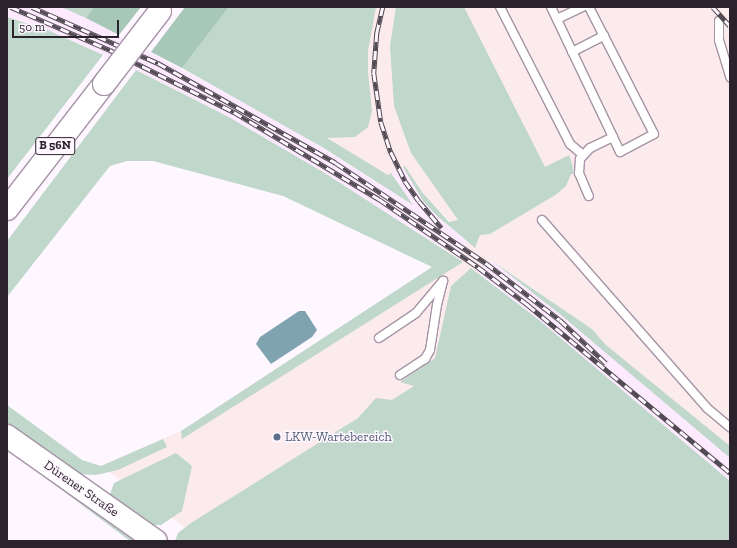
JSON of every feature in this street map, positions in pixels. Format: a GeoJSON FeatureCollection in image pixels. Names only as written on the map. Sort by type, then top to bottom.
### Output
{"type":"FeatureCollection","features":[{"type":"Feature","properties":{"kind":"main road","name":"B 56N"},"geometry":{"type":"LineString","coordinates":[[7,209],[162,9]]}},
{"type":"Feature","properties":{"kind":"main road","name":"Dürener Straße"},"geometry":{"type":"LineString","coordinates":[[7,436],[156,541]]}},
{"type":"Feature","properties":{"kind":"lane"},"geometry":{"type":"LineString","coordinates":[[500,7],[570,144],[583,155]]}},
{"type":"Feature","properties":{"kind":"lane"},"geometry":{"type":"LineString","coordinates":[[551,7],[620,152],[654,134],[589,7]]}},
{"type":"Feature","properties":{"kind":"lane"},"geometry":{"type":"LineString","coordinates":[[557,19],[583,7]]}},
{"type":"Feature","properties":{"kind":"lane"},"geometry":{"type":"LineString","coordinates":[[719,21],[719,40],[730,78]]}},
{"type":"Feature","properties":{"kind":"lane"},"geometry":{"type":"LineString","coordinates":[[572,52],[604,36]]}},
{"type":"Feature","properties":{"kind":"lane"},"geometry":{"type":"LineString","coordinates":[[589,196],[580,173],[583,155],[599,143],[613,138]]}},
{"type":"Feature","properties":{"kind":"lane"},"geometry":{"type":"LineString","coordinates":[[542,220],[707,408],[730,427]]}},
{"type":"Feature","properties":{"kind":"lane"},"geometry":{"type":"LineString","coordinates":[[379,338],[412,317],[443,281],[437,305],[430,350],[425,359],[400,375]]}},
{"type":"Feature","properties":{"kind":"shaded area"},"geometry":{"type":"Polygon","coordinates":[[[7,7],[61,7],[86,18],[285,125],[412,204],[391,173],[403,167],[423,201],[436,215],[467,242],[456,257],[323,172],[227,116],[78,43],[7,17],[7,7]]]}},
{"type":"Feature","properties":{"kind":"shaded area"},"geometry":{"type":"Polygon","coordinates":[[[229,7],[730,7],[730,446],[606,345],[592,329],[492,261],[472,271],[467,355],[196,536],[101,466],[185,429],[433,267],[444,248],[456,257],[467,242],[475,248],[422,192],[405,166],[388,175],[251,94],[229,7]]]}},
{"type":"Feature","properties":{"kind":"shaded area"},"geometry":{"type":"Polygon","coordinates":[[[492,261],[561,315],[730,458],[730,481],[539,320],[473,269],[492,261]]]}},
{"type":"Feature","properties":{"kind":"green space"},"geometry":{"type":"Polygon","coordinates":[[[61,7],[83,8],[94,7],[86,18],[61,7]]]}},
{"type":"Feature","properties":{"kind":"green space"},"geometry":{"type":"Polygon","coordinates":[[[94,7],[141,7],[119,35],[86,18],[94,7]]]}},
{"type":"Feature","properties":{"kind":"green space"},"geometry":{"type":"Polygon","coordinates":[[[185,7],[229,7],[182,68],[151,52],[185,7]]]}},
{"type":"Feature","properties":{"kind":"green space"},"geometry":{"type":"Polygon","coordinates":[[[229,7],[376,7],[368,51],[368,72],[372,111],[368,127],[355,137],[327,138],[388,175],[391,173],[413,205],[322,147],[182,68],[229,7]]]}},
{"type":"Feature","properties":{"kind":"green space"},"geometry":{"type":"Polygon","coordinates":[[[396,7],[464,7],[545,167],[569,155],[572,163],[574,174],[571,174],[566,186],[557,194],[490,234],[480,235],[475,248],[436,215],[423,201],[403,167],[405,166],[422,192],[449,222],[458,220],[411,153],[394,106],[390,46],[396,7]]]}},
{"type":"Feature","properties":{"kind":"green space"},"geometry":{"type":"Polygon","coordinates":[[[7,17],[50,31],[103,55],[7,179],[7,17]]]}},
{"type":"Feature","properties":{"kind":"green space"},"geometry":{"type":"Polygon","coordinates":[[[136,70],[227,116],[323,172],[463,262],[182,439],[181,431],[432,267],[283,196],[153,161],[127,161],[110,166],[7,297],[7,241],[136,70]]]}},
{"type":"Feature","properties":{"kind":"green space"},"geometry":{"type":"Polygon","coordinates":[[[492,261],[592,329],[606,345],[730,446],[730,458],[561,315],[492,261]]]}},
{"type":"Feature","properties":{"kind":"green space"},"geometry":{"type":"Polygon","coordinates":[[[471,268],[539,320],[730,481],[730,541],[175,541],[178,533],[191,523],[358,418],[376,398],[392,400],[414,386],[400,382],[435,358],[451,286],[471,268]]]}},
{"type":"Feature","properties":{"kind":"green space"},"geometry":{"type":"Polygon","coordinates":[[[7,405],[82,460],[101,466],[163,439],[167,447],[118,470],[96,475],[75,474],[7,427],[7,405]]]}},
{"type":"Feature","properties":{"kind":"green space"},"geometry":{"type":"Polygon","coordinates":[[[7,449],[145,541],[130,541],[7,449]]]}},
{"type":"Feature","properties":{"kind":"green space"},"geometry":{"type":"Polygon","coordinates":[[[176,453],[192,466],[182,511],[161,525],[146,525],[109,497],[114,483],[176,453]]]}},
{"type":"Feature","properties":{"kind":"water"},"geometry":{"type":"Polygon","coordinates":[[[299,311],[305,311],[317,330],[312,337],[271,364],[256,344],[260,337],[299,311]]]}},
{"type":"Feature","properties":{"kind":"railway"},"geometry":{"type":"LineString","coordinates":[[11,7],[110,50],[234,112],[379,199],[478,267],[528,305],[730,473]]}},
{"type":"Feature","properties":{"kind":"railway"},"geometry":{"type":"LineString","coordinates":[[32,7],[158,63],[336,163],[486,263],[560,320],[606,363]]}},
{"type":"Feature","properties":{"kind":"railway"},"geometry":{"type":"LineString","coordinates":[[383,7],[377,33],[374,73],[381,122],[391,152],[405,181],[419,201],[442,228]]}},
{"type":"Feature","properties":{"kind":"railway"},"geometry":{"type":"LineString","coordinates":[[713,7],[730,26]]}},
{"type":"Feature","properties":{"kind":"place","name":"LKW-Wartebereich"},"geometry":{"type":"Point","coordinates":[277,437]}}]}
